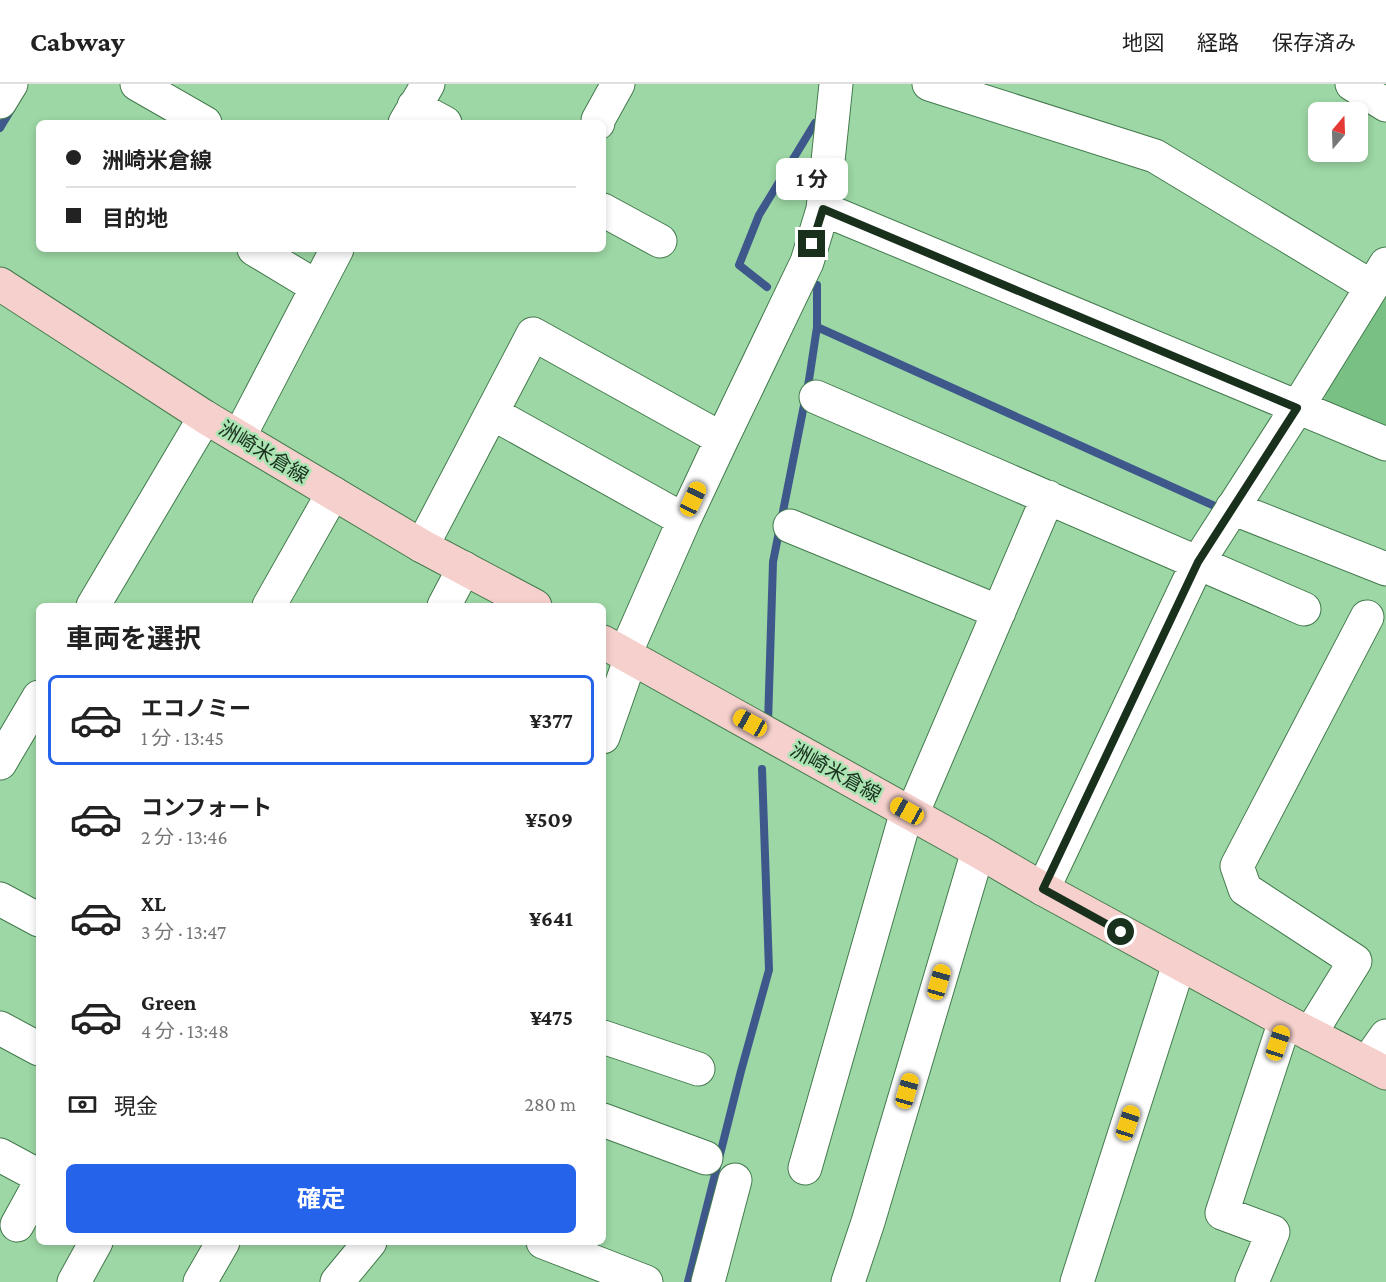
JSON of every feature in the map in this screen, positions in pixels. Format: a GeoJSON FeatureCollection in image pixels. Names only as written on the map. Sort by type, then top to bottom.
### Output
{"type":"FeatureCollection","features":[{"type":"Feature","properties":{"kind":"main road","name":"洲崎米倉線"},"geometry":{"type":"LineString","coordinates":[[0,284],[205,417],[423,546],[529,603]]}},
{"type":"Feature","properties":{"kind":"main road","name":"洲崎米倉線"},"geometry":{"type":"LineString","coordinates":[[620,651],[1043,889],[1297,1028],[1376,1068]]}},
{"type":"Feature","properties":{"kind":"street"},"geometry":{"type":"LineString","coordinates":[[0,102],[10,84]]}},
{"type":"Feature","properties":{"kind":"street"},"geometry":{"type":"LineString","coordinates":[[137,84],[200,120]]}},
{"type":"Feature","properties":{"kind":"street"},"geometry":{"type":"LineString","coordinates":[[598,120],[618,84]]}},
{"type":"Feature","properties":{"kind":"street"},"geometry":{"type":"LineString","coordinates":[[606,722],[620,651],[807,262],[823,209],[836,84]]}},
{"type":"Feature","properties":{"kind":"street"},"geometry":{"type":"LineString","coordinates":[[928,84],[1155,156],[1379,275],[1198,562],[1043,889]]}},
{"type":"Feature","properties":{"kind":"street"},"geometry":{"type":"LineString","coordinates":[[1352,84],[1386,105]]}},
{"type":"Feature","properties":{"kind":"street"},"geometry":{"type":"LineString","coordinates":[[823,209],[1386,444]]}},
{"type":"Feature","properties":{"kind":"street"},"geometry":{"type":"LineString","coordinates":[[606,212],[660,242]]}},
{"type":"Feature","properties":{"kind":"street"},"geometry":{"type":"LineString","coordinates":[[260,252],[317,286]]}},
{"type":"Feature","properties":{"kind":"street"},"geometry":{"type":"LineString","coordinates":[[239,437],[335,252]]}},
{"type":"Feature","properties":{"kind":"street"},"geometry":{"type":"LineString","coordinates":[[423,546],[533,334],[722,439]]}},
{"type":"Feature","properties":{"kind":"street"},"geometry":{"type":"LineString","coordinates":[[816,397],[1304,609]]}},
{"type":"Feature","properties":{"kind":"street"},"geometry":{"type":"LineString","coordinates":[[492,413],[684,519]]}},
{"type":"Feature","properties":{"kind":"street"},"geometry":{"type":"LineString","coordinates":[[95,603],[205,417]]}},
{"type":"Feature","properties":{"kind":"street"},"geometry":{"type":"LineString","coordinates":[[270,603],[333,493]]}},
{"type":"Feature","properties":{"kind":"street"},"geometry":{"type":"LineString","coordinates":[[805,1168],[910,813],[1048,497]]}},
{"type":"Feature","properties":{"kind":"street"},"geometry":{"type":"LineString","coordinates":[[1232,508],[1386,569]]}},
{"type":"Feature","properties":{"kind":"street"},"geometry":{"type":"LineString","coordinates":[[790,526],[999,612]]}},
{"type":"Feature","properties":{"kind":"street"},"geometry":{"type":"LineString","coordinates":[[446,603],[464,568]]}},
{"type":"Feature","properties":{"kind":"street"},"geometry":{"type":"LineString","coordinates":[[1252,1282],[1273,1232],[1222,1213],[1297,1028],[1355,961],[1245,889],[1237,866],[1367,617]]}},
{"type":"Feature","properties":{"kind":"street"},"geometry":{"type":"LineString","coordinates":[[0,763],[36,702]]}},
{"type":"Feature","properties":{"kind":"street"},"geometry":{"type":"LineString","coordinates":[[848,1282],[872,1211],[978,851]]}},
{"type":"Feature","properties":{"kind":"street"},"geometry":{"type":"LineString","coordinates":[[0,899],[36,918]]}},
{"type":"Feature","properties":{"kind":"street"},"geometry":{"type":"LineString","coordinates":[[1077,1282],[1179,964]]}},
{"type":"Feature","properties":{"kind":"street"},"geometry":{"type":"LineString","coordinates":[[0,1028],[36,1047]]}},
{"type":"Feature","properties":{"kind":"street"},"geometry":{"type":"LineString","coordinates":[[1376,1068],[1386,1036]]}},
{"type":"Feature","properties":{"kind":"street"},"geometry":{"type":"LineString","coordinates":[[606,1038],[698,1069]]}},
{"type":"Feature","properties":{"kind":"street"},"geometry":{"type":"LineString","coordinates":[[606,1121],[706,1158]]}},
{"type":"Feature","properties":{"kind":"street"},"geometry":{"type":"LineString","coordinates":[[0,1155],[36,1174]]}},
{"type":"Feature","properties":{"kind":"street"},"geometry":{"type":"LineString","coordinates":[[708,1282],[735,1180]]}},
{"type":"Feature","properties":{"kind":"street"},"geometry":{"type":"LineString","coordinates":[[17,1226],[36,1191]]}},
{"type":"Feature","properties":{"kind":"street"},"geometry":{"type":"LineString","coordinates":[[74,1282],[94,1245]]}},
{"type":"Feature","properties":{"kind":"street"},"geometry":{"type":"LineString","coordinates":[[200,1282],[221,1245]]}},
{"type":"Feature","properties":{"kind":"street"},"geometry":{"type":"LineString","coordinates":[[338,1282],[368,1245]]}},
{"type":"Feature","properties":{"kind":"street"},"geometry":{"type":"LineString","coordinates":[[551,1245],[646,1282]]}},
{"type":"Feature","properties":{"kind":"green space"},"geometry":{"type":"Polygon","coordinates":[[[1386,286],[1386,431],[1328,407],[1322,390],[1386,286]]]}},
{"type":"Feature","properties":{"kind":"waterway"},"geometry":{"type":"LineString","coordinates":[[0,128],[12,108]]}},
{"type":"Feature","properties":{"kind":"waterway"},"geometry":{"type":"LineString","coordinates":[[767,287],[739,265],[759,215],[815,123]]}},
{"type":"Feature","properties":{"kind":"waterway"},"geometry":{"type":"LineString","coordinates":[[817,285],[817,327]]}},
{"type":"Feature","properties":{"kind":"waterway"},"geometry":{"type":"LineString","coordinates":[[768,723],[773,562],[809,380],[817,327],[1219,508]]}},
{"type":"Feature","properties":{"kind":"waterway"},"geometry":{"type":"LineString","coordinates":[[688,1282],[769,970],[762,769]]}},
{"type":"Feature","properties":{"kind":"route"},"geometry":{"type":"LineString","coordinates":[[812,244],[823,209],[1297,408],[1198,562],[1043,889],[1121,932]]}}]}
